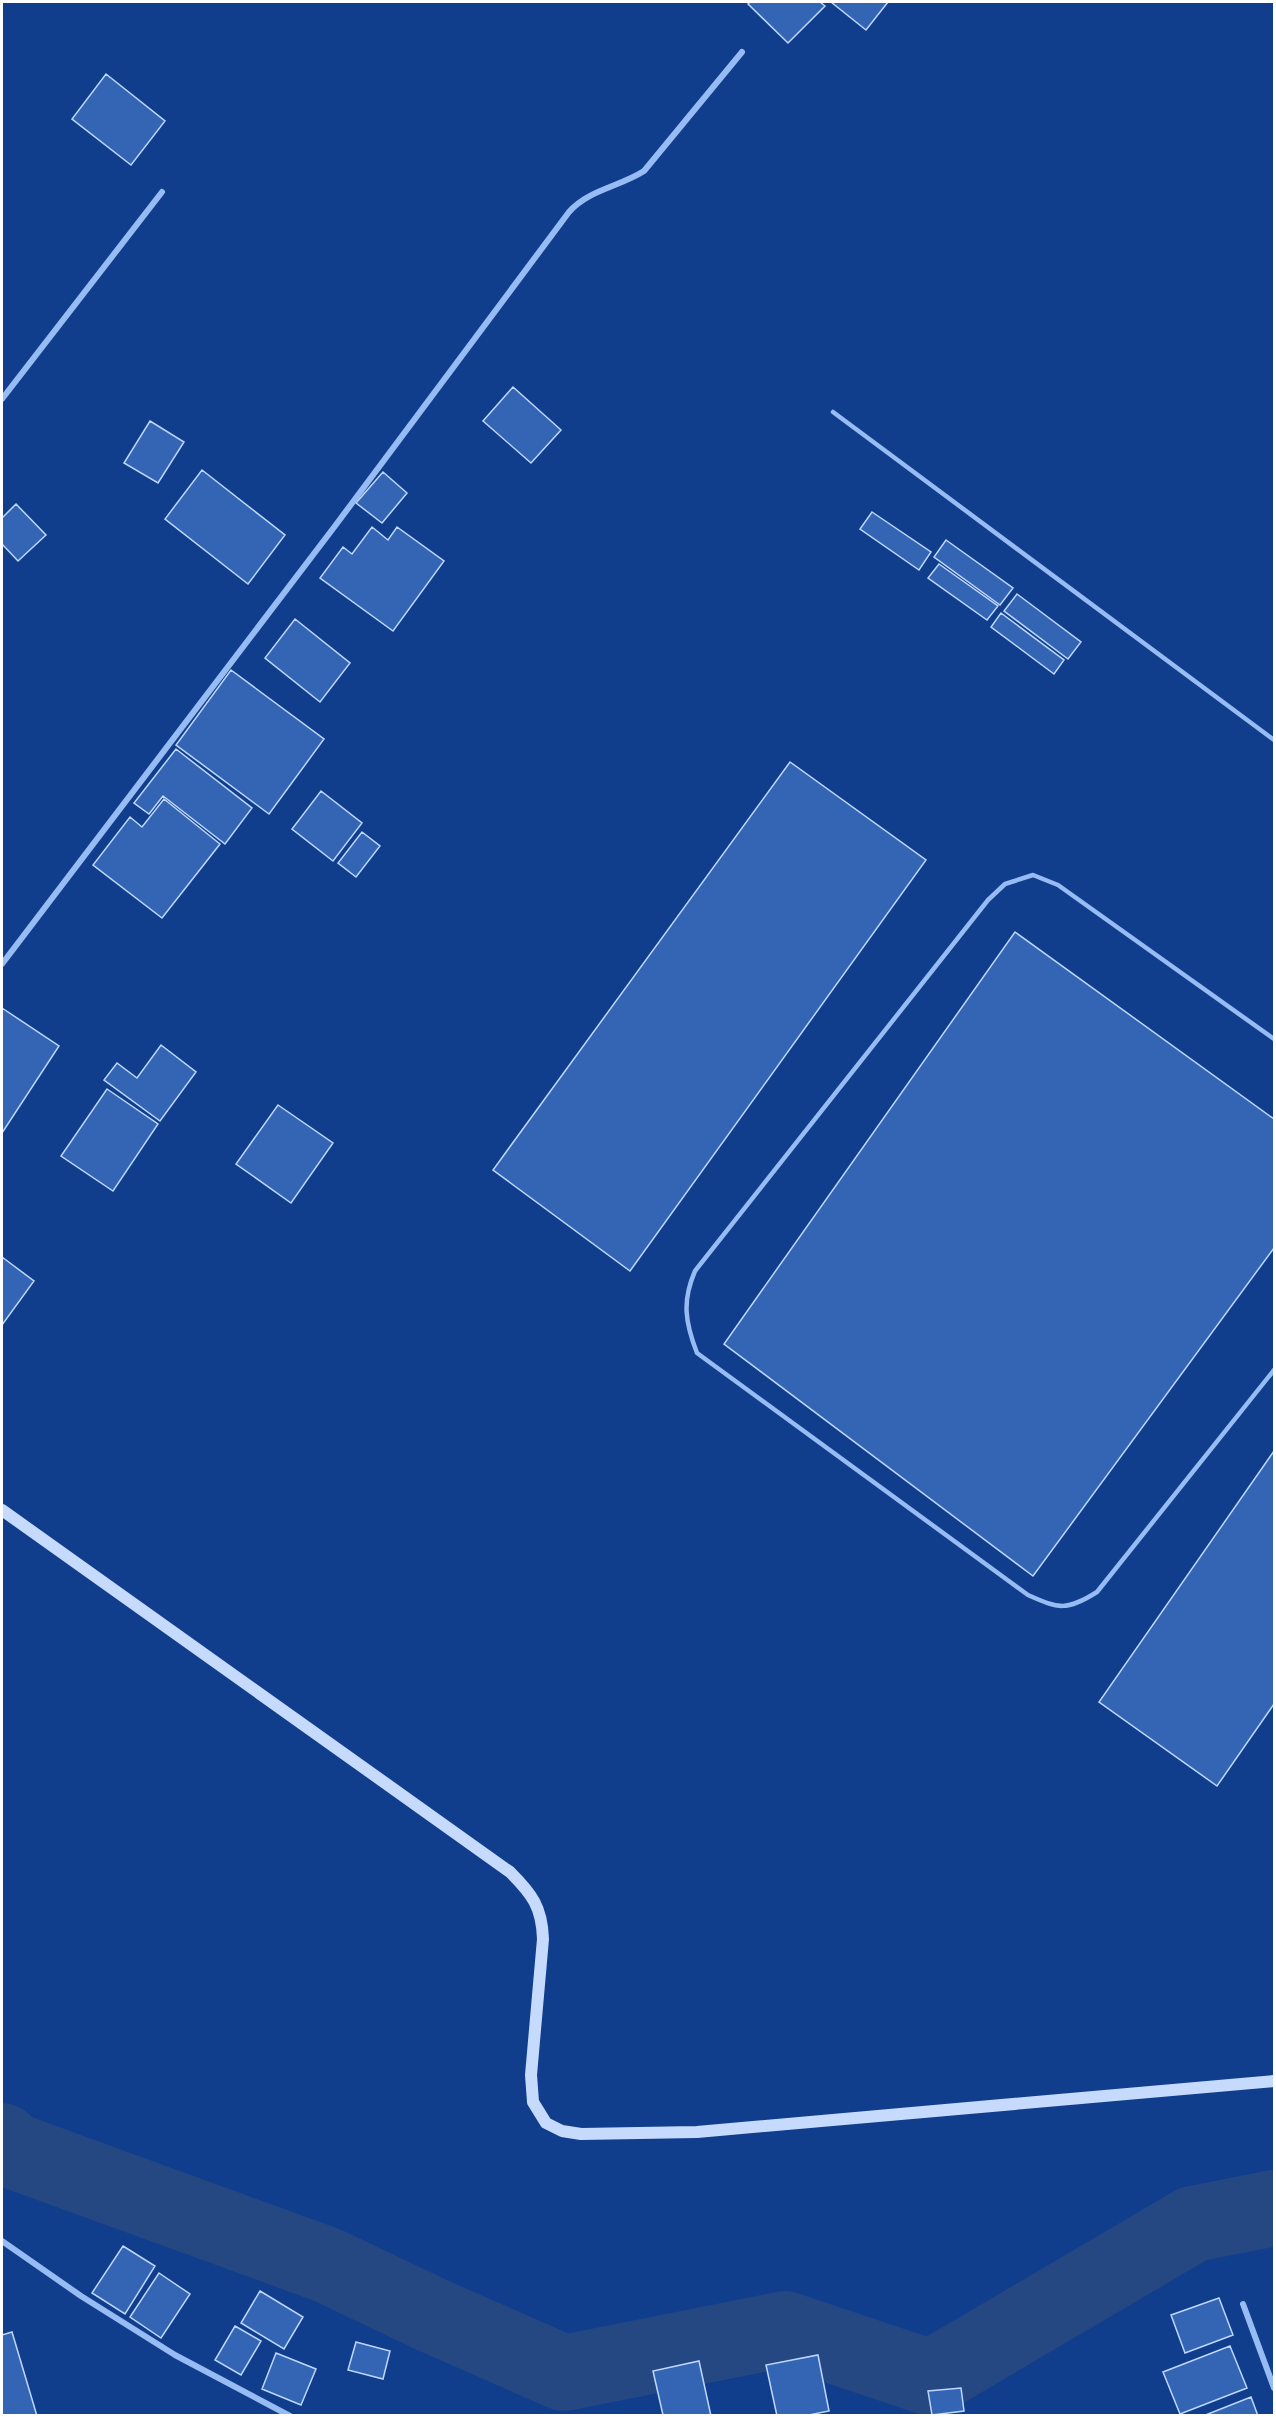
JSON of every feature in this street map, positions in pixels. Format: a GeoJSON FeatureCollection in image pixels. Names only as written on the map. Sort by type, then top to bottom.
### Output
{"type":"FeatureCollection","features":[{"type":"Feature","properties":{"kind":"street"},"geometry":{"type":"LineString","coordinates":[[2,964],[335,526],[568,212],[580,200],[626,183],[644,171],[742,52]]}},
{"type":"Feature","properties":{"kind":"street"},"geometry":{"type":"LineString","coordinates":[[2,399],[162,192]]}},
{"type":"Feature","properties":{"kind":"street"},"geometry":{"type":"LineString","coordinates":[[2,1510],[510,1872],[532,1894],[543,1920],[531,2075],[533,2102],[546,2123],[562,2131],[581,2134],[697,2132],[1275,2081]]}},
{"type":"Feature","properties":{"kind":"street"},"geometry":{"type":"LineString","coordinates":[[2,2241],[81,2296],[175,2355],[290,2415]]}},
{"type":"Feature","properties":{"kind":"street"},"geometry":{"type":"LineString","coordinates":[[1243,2304],[1275,2388]]}},
{"type":"Feature","properties":{"kind":"lane"},"geometry":{"type":"LineString","coordinates":[[833,412],[1275,740]]}},
{"type":"Feature","properties":{"kind":"lane"},"geometry":{"type":"LineString","coordinates":[[1275,1039],[1058,885],[1034,875],[1005,884],[988,900],[695,1270],[688,1287],[685,1305],[688,1330],[697,1353],[1028,1595],[1051,1605],[1076,1605],[1097,1592],[1275,1370]]}},
{"type":"Feature","properties":{"kind":"building"},"geometry":{"type":"Polygon","coordinates":[[[750,2],[820,2],[825,6],[788,43],[748,4],[750,2]]]}},
{"type":"Feature","properties":{"kind":"building"},"geometry":{"type":"Polygon","coordinates":[[[831,2],[888,2],[866,30],[831,2]]]}},
{"type":"Feature","properties":{"kind":"building"},"geometry":{"type":"Polygon","coordinates":[[[106,74],[165,121],[131,165],[72,119],[106,74]]]}},
{"type":"Feature","properties":{"kind":"building"},"geometry":{"type":"Polygon","coordinates":[[[513,387],[561,430],[531,463],[483,421],[513,387]]]}},
{"type":"Feature","properties":{"kind":"building"},"geometry":{"type":"Polygon","coordinates":[[[150,421],[184,442],[158,483],[124,463],[150,421]]]}},
{"type":"Feature","properties":{"kind":"building"},"geometry":{"type":"Polygon","coordinates":[[[202,470],[285,535],[248,584],[165,519],[202,470]]]}},
{"type":"Feature","properties":{"kind":"building"},"geometry":{"type":"Polygon","coordinates":[[[383,472],[407,493],[382,523],[356,503],[383,472]]]}},
{"type":"Feature","properties":{"kind":"building"},"geometry":{"type":"Polygon","coordinates":[[[16,504],[46,535],[18,561],[2,544],[2,518],[16,504]]]}},
{"type":"Feature","properties":{"kind":"building"},"geometry":{"type":"Polygon","coordinates":[[[872,512],[931,552],[919,570],[860,529],[872,512]]]}},
{"type":"Feature","properties":{"kind":"building"},"geometry":{"type":"Polygon","coordinates":[[[372,527],[388,540],[397,527],[444,561],[393,631],[320,578],[343,547],[352,554],[372,527]]]}},
{"type":"Feature","properties":{"kind":"building"},"geometry":{"type":"Polygon","coordinates":[[[946,540],[1013,588],[1000,605],[934,557],[946,540]]]}},
{"type":"Feature","properties":{"kind":"building"},"geometry":{"type":"Polygon","coordinates":[[[939,564],[998,606],[987,620],[928,578],[939,564]]]}},
{"type":"Feature","properties":{"kind":"building"},"geometry":{"type":"Polygon","coordinates":[[[1017,594],[1081,642],[1068,659],[1004,611],[1017,594]]]}},
{"type":"Feature","properties":{"kind":"building"},"geometry":{"type":"Polygon","coordinates":[[[1001,613],[1064,660],[1054,674],[991,627],[1001,613]]]}},
{"type":"Feature","properties":{"kind":"building"},"geometry":{"type":"Polygon","coordinates":[[[295,619],[350,663],[320,702],[265,658],[295,619]]]}},
{"type":"Feature","properties":{"kind":"building"},"geometry":{"type":"Polygon","coordinates":[[[231,670],[324,739],[269,814],[176,745],[231,670]]]}},
{"type":"Feature","properties":{"kind":"building"},"geometry":{"type":"Polygon","coordinates":[[[176,749],[252,808],[225,844],[163,796],[149,814],[134,803],[176,749]]]}},
{"type":"Feature","properties":{"kind":"building"},"geometry":{"type":"Polygon","coordinates":[[[790,762],[926,860],[630,1271],[493,1170],[790,762]]]}},
{"type":"Feature","properties":{"kind":"building"},"geometry":{"type":"Polygon","coordinates":[[[321,791],[362,823],[333,861],[292,829],[321,791]]]}},
{"type":"Feature","properties":{"kind":"building"},"geometry":{"type":"Polygon","coordinates":[[[164,799],[220,844],[162,918],[93,865],[130,817],[142,827],[164,799]]]}},
{"type":"Feature","properties":{"kind":"building"},"geometry":{"type":"Polygon","coordinates":[[[362,832],[380,846],[356,877],[338,863],[362,832]]]}},
{"type":"Feature","properties":{"kind":"building"},"geometry":{"type":"Polygon","coordinates":[[[1015,932],[1274,1119],[1274,1248],[1033,1576],[724,1344],[1015,932]]]}},
{"type":"Feature","properties":{"kind":"building"},"geometry":{"type":"Polygon","coordinates":[[[2,1008],[59,1046],[2,1133],[2,1008]]]}},
{"type":"Feature","properties":{"kind":"building"},"geometry":{"type":"Polygon","coordinates":[[[161,1045],[196,1072],[160,1121],[104,1080],[117,1063],[137,1078],[161,1045]]]}},
{"type":"Feature","properties":{"kind":"building"},"geometry":{"type":"Polygon","coordinates":[[[107,1089],[158,1124],[113,1191],[61,1156],[107,1089]]]}},
{"type":"Feature","properties":{"kind":"building"},"geometry":{"type":"Polygon","coordinates":[[[278,1105],[333,1143],[291,1203],[236,1164],[278,1105]]]}},
{"type":"Feature","properties":{"kind":"building"},"geometry":{"type":"Polygon","coordinates":[[[2,1257],[34,1281],[2,1325],[2,1257]]]}},
{"type":"Feature","properties":{"kind":"building"},"geometry":{"type":"Polygon","coordinates":[[[1274,1451],[1274,1704],[1217,1786],[1099,1702],[1274,1451]]]}},
{"type":"Feature","properties":{"kind":"building"},"geometry":{"type":"Polygon","coordinates":[[[123,2246],[155,2266],[125,2314],[92,2293],[123,2246]]]}},
{"type":"Feature","properties":{"kind":"building"},"geometry":{"type":"Polygon","coordinates":[[[159,2273],[190,2294],[161,2338],[130,2317],[159,2273]]]}},
{"type":"Feature","properties":{"kind":"building"},"geometry":{"type":"Polygon","coordinates":[[[260,2291],[303,2317],[284,2349],[241,2323],[260,2291]]]}},
{"type":"Feature","properties":{"kind":"building"},"geometry":{"type":"Polygon","coordinates":[[[1219,2298],[1233,2335],[1185,2353],[1171,2315],[1219,2298]]]}},
{"type":"Feature","properties":{"kind":"building"},"geometry":{"type":"Polygon","coordinates":[[[235,2326],[261,2341],[241,2375],[215,2360],[235,2326]]]}},
{"type":"Feature","properties":{"kind":"building"},"geometry":{"type":"Polygon","coordinates":[[[12,2332],[37,2416],[2,2416],[2,2335],[12,2332]]]}},
{"type":"Feature","properties":{"kind":"building"},"geometry":{"type":"Polygon","coordinates":[[[356,2342],[390,2351],[383,2379],[348,2370],[356,2342]]]}},
{"type":"Feature","properties":{"kind":"building"},"geometry":{"type":"Polygon","coordinates":[[[1230,2346],[1247,2388],[1180,2414],[1163,2372],[1230,2346]]]}},
{"type":"Feature","properties":{"kind":"building"},"geometry":{"type":"Polygon","coordinates":[[[276,2353],[316,2369],[301,2405],[262,2389],[276,2353]]]}},
{"type":"Feature","properties":{"kind":"building"},"geometry":{"type":"Polygon","coordinates":[[[818,2355],[829,2411],[804,2416],[777,2416],[766,2365],[818,2355]]]}},
{"type":"Feature","properties":{"kind":"building"},"geometry":{"type":"Polygon","coordinates":[[[699,2361],[711,2416],[660,2416],[663,2415],[653,2371],[699,2361]]]}},
{"type":"Feature","properties":{"kind":"building"},"geometry":{"type":"Polygon","coordinates":[[[961,2388],[964,2411],[932,2415],[928,2391],[961,2388]]]}},
{"type":"Feature","properties":{"kind":"building"},"geometry":{"type":"Polygon","coordinates":[[[1251,2397],[1258,2416],[1203,2416],[1251,2397]]]}},
{"type":"Feature","properties":{"kind":"waterway"},"geometry":{"type":"LineString","coordinates":[[2,2141],[11,2150],[327,2265],[432,2315],[564,2373],[785,2329],[931,2378],[1193,2224],[1274,2208]]}}]}
